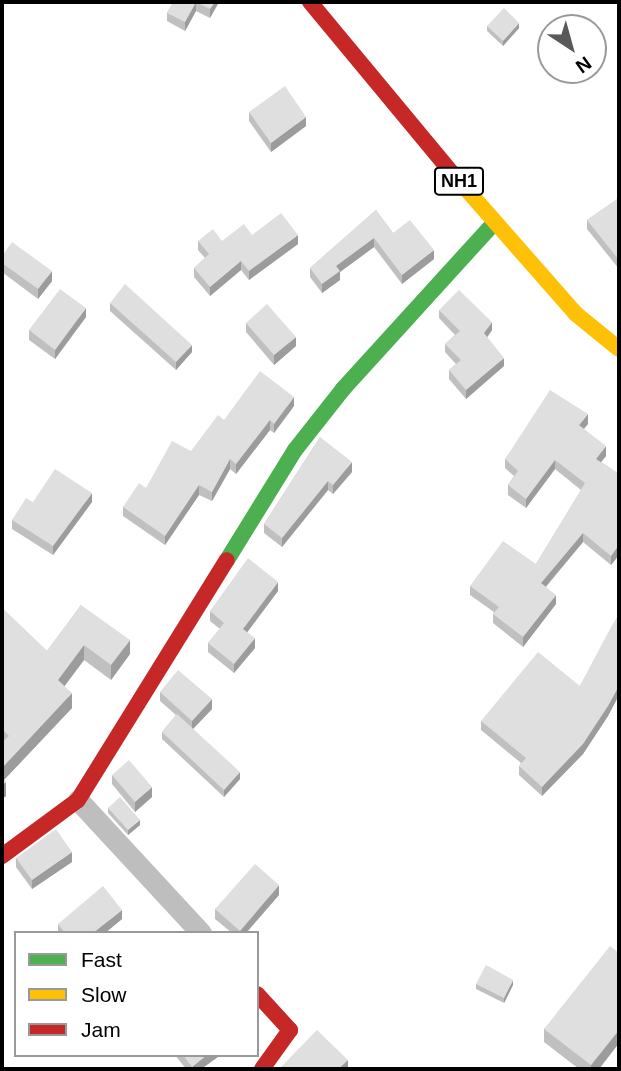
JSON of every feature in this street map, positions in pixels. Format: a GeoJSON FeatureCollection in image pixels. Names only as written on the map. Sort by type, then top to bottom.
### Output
{"type":"FeatureCollection","features":[{"type":"Feature","properties":{"kind":"main road","name":"NH1"},"geometry":{"type":"LineString","coordinates":[[310,2],[494,223],[576,314],[619,349]]}},
{"type":"Feature","properties":{"kind":"main road"},"geometry":{"type":"LineString","coordinates":[[2,856],[78,800],[295,450],[344,389],[494,223]]}},
{"type":"Feature","properties":{"kind":"main road"},"geometry":{"type":"LineString","coordinates":[[259,996],[290,1030],[262,1069]]}},
{"type":"Feature","properties":{"kind":"street"},"geometry":{"type":"LineString","coordinates":[[78,800],[199,931]]}},
{"type":"Feature","properties":{"kind":"building"},"geometry":{"type":"Polygon","coordinates":[[[173,2],[196,2],[185,22],[167,13],[173,2]]]}},
{"type":"Feature","properties":{"kind":"building"},"geometry":{"type":"Polygon","coordinates":[[[196,2],[215,2],[210,9],[196,2]]]}},
{"type":"Feature","properties":{"kind":"building"},"geometry":{"type":"Polygon","coordinates":[[[504,8],[519,23],[503,41],[487,26],[504,8]]]}},
{"type":"Feature","properties":{"kind":"building"},"geometry":{"type":"Polygon","coordinates":[[[285,86],[306,117],[271,143],[249,112],[285,86]]]}},
{"type":"Feature","properties":{"kind":"building"},"geometry":{"type":"Polygon","coordinates":[[[619,198],[619,260],[587,220],[619,198]]]}},
{"type":"Feature","properties":{"kind":"building"},"geometry":{"type":"Polygon","coordinates":[[[376,210],[393,233],[410,220],[434,250],[402,275],[374,238],[336,266],[340,271],[322,284],[310,268],[376,210]]]}},
{"type":"Feature","properties":{"kind":"building"},"geometry":{"type":"Polygon","coordinates":[[[281,213],[298,235],[249,271],[241,261],[210,287],[194,268],[209,254],[198,241],[213,229],[222,241],[244,224],[252,235],[281,213]]]}},
{"type":"Feature","properties":{"kind":"building"},"geometry":{"type":"Polygon","coordinates":[[[12,242],[52,271],[38,289],[2,263],[2,256],[12,242]]]}},
{"type":"Feature","properties":{"kind":"building"},"geometry":{"type":"Polygon","coordinates":[[[125,284],[192,345],[176,362],[110,303],[125,284]]]}},
{"type":"Feature","properties":{"kind":"building"},"geometry":{"type":"Polygon","coordinates":[[[60,289],[86,308],[55,350],[29,330],[60,289]]]}},
{"type":"Feature","properties":{"kind":"building"},"geometry":{"type":"Polygon","coordinates":[[[459,290],[492,322],[484,333],[504,358],[466,390],[449,370],[461,360],[445,344],[460,331],[439,310],[459,290]]]}},
{"type":"Feature","properties":{"kind":"building"},"geometry":{"type":"Polygon","coordinates":[[[267,304],[296,337],[274,355],[246,323],[267,304]]]}},
{"type":"Feature","properties":{"kind":"building"},"geometry":{"type":"Polygon","coordinates":[[[260,371],[294,397],[274,424],[270,420],[236,464],[230,459],[212,492],[199,485],[165,536],[123,507],[139,483],[146,488],[172,441],[191,451],[218,415],[224,420],[260,371]]]}},
{"type":"Feature","properties":{"kind":"building"},"geometry":{"type":"Polygon","coordinates":[[[550,390],[588,414],[579,425],[606,446],[596,459],[619,474],[619,545],[611,556],[583,533],[541,583],[556,595],[523,637],[493,614],[499,607],[470,586],[503,541],[536,564],[585,483],[555,460],[526,499],[508,485],[518,471],[505,459],[550,390]]]}},
{"type":"Feature","properties":{"kind":"building"},"geometry":{"type":"Polygon","coordinates":[[[320,437],[352,462],[333,485],[328,481],[282,538],[264,524],[320,437]]]}},
{"type":"Feature","properties":{"kind":"building"},"geometry":{"type":"Polygon","coordinates":[[[55,469],[92,493],[53,546],[12,520],[26,498],[33,502],[55,469]]]}},
{"type":"Feature","properties":{"kind":"building"},"geometry":{"type":"Polygon","coordinates":[[[248,558],[278,582],[243,629],[255,638],[234,664],[208,643],[224,623],[210,611],[248,558]]]}},
{"type":"Feature","properties":{"kind":"building"},"geometry":{"type":"Polygon","coordinates":[[[81,605],[130,640],[111,665],[84,645],[58,680],[72,693],[2,768],[2,742],[9,736],[2,729],[2,608],[47,651],[81,605]]]}},
{"type":"Feature","properties":{"kind":"building"},"geometry":{"type":"Polygon","coordinates":[[[619,614],[619,686],[583,744],[542,787],[519,766],[526,758],[481,721],[538,652],[580,686],[619,614]]]}},
{"type":"Feature","properties":{"kind":"building"},"geometry":{"type":"Polygon","coordinates":[[[178,670],[212,699],[192,721],[160,692],[178,670]]]}},
{"type":"Feature","properties":{"kind":"building"},"geometry":{"type":"Polygon","coordinates":[[[177,714],[240,772],[224,790],[162,732],[177,714]]]}},
{"type":"Feature","properties":{"kind":"building"},"geometry":{"type":"Polygon","coordinates":[[[129,760],[152,787],[135,802],[112,775],[129,760]]]}},
{"type":"Feature","properties":{"kind":"building"},"geometry":{"type":"Polygon","coordinates":[[[120,797],[140,820],[128,830],[108,808],[120,797]]]}},
{"type":"Feature","properties":{"kind":"building"},"geometry":{"type":"Polygon","coordinates":[[[56,829],[72,852],[32,880],[16,858],[56,829]]]}},
{"type":"Feature","properties":{"kind":"building"},"geometry":{"type":"Polygon","coordinates":[[[255,864],[279,885],[240,931],[215,909],[255,864]]]}},
{"type":"Feature","properties":{"kind":"building"},"geometry":{"type":"Polygon","coordinates":[[[103,886],[122,910],[96,931],[63,931],[58,924],[103,886]]]}},
{"type":"Feature","properties":{"kind":"building"},"geometry":{"type":"Polygon","coordinates":[[[610,946],[619,953],[619,1030],[591,1065],[544,1029],[610,946]]]}},
{"type":"Feature","properties":{"kind":"building"},"geometry":{"type":"Polygon","coordinates":[[[486,965],[513,980],[504,998],[476,984],[486,965]]]}},
{"type":"Feature","properties":{"kind":"building"},"geometry":{"type":"Polygon","coordinates":[[[317,1030],[348,1060],[338,1069],[279,1069],[317,1030]]]}},
{"type":"Feature","properties":{"kind":"building"},"geometry":{"type":"Polygon","coordinates":[[[184,1057],[204,1057],[192,1067],[184,1057]]]}},
{"type":"Feature","properties":{"kind":"traffic: fast"},"geometry":{"type":"LineString","coordinates":[[227,560],[295,450],[343,389],[494,223]]}},
{"type":"Feature","properties":{"kind":"traffic: slow"},"geometry":{"type":"LineString","coordinates":[[453,174],[576,314],[619,349]]}},
{"type":"Feature","properties":{"kind":"traffic: jam"},"geometry":{"type":"LineString","coordinates":[[310,2],[453,174]]}},
{"type":"Feature","properties":{"kind":"traffic: jam"},"geometry":{"type":"LineString","coordinates":[[2,856],[78,800],[227,560]]}},
{"type":"Feature","properties":{"kind":"traffic: jam"},"geometry":{"type":"LineString","coordinates":[[259,996],[290,1030],[262,1069]]}}]}
